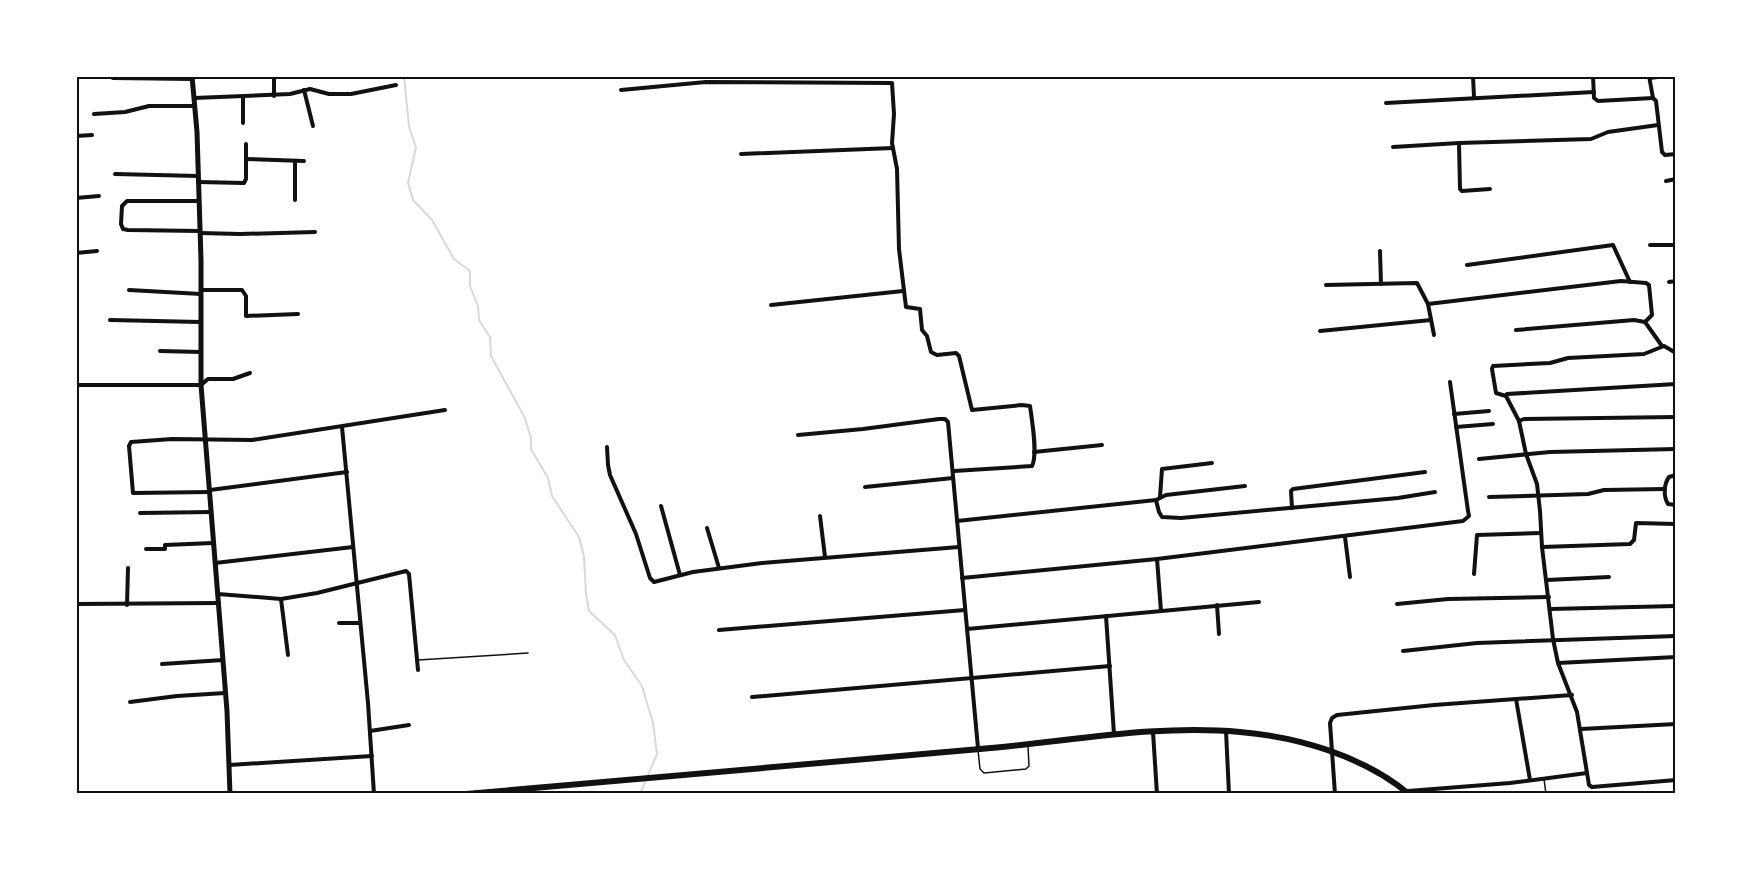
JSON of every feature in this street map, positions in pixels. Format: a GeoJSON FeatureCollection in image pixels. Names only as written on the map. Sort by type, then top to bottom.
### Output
{"type":"FeatureCollection","features":[{"type":"Feature","properties":{"kind":"highway"},"geometry":{"type":"LineString","coordinates":[[466,794],[978,749],[1153,731],[1226,731],[1275,737],[1333,752],[1364,763],[1381,772],[1408,792]]}},
{"type":"Feature","properties":{"kind":"main road"},"geometry":{"type":"LineString","coordinates":[[192,78],[200,232],[201,385],[219,603],[230,794]]}},
{"type":"Feature","properties":{"kind":"street"},"geometry":{"type":"LineString","coordinates":[[110,76],[113,78],[192,78]]}},
{"type":"Feature","properties":{"kind":"street"},"geometry":{"type":"LineString","coordinates":[[274,76],[274,96]]}},
{"type":"Feature","properties":{"kind":"street"},"geometry":{"type":"LineString","coordinates":[[1473,76],[1474,97]]}},
{"type":"Feature","properties":{"kind":"street"},"geometry":{"type":"LineString","coordinates":[[1593,76],[1595,100],[1600,102],[1653,98]]}},
{"type":"Feature","properties":{"kind":"street"},"geometry":{"type":"LineString","coordinates":[[1665,76],[1650,77],[1653,98],[1656,101],[1662,152],[1665,155],[1676,154]]}},
{"type":"Feature","properties":{"kind":"street"},"geometry":{"type":"LineString","coordinates":[[621,90],[706,82],[892,82],[899,249],[906,307],[920,309],[922,330],[927,336],[931,352],[937,355],[956,353],[960,356],[972,410],[1030,406],[1034,452],[1034,463],[1030,467],[954,471]]}},
{"type":"Feature","properties":{"kind":"street"},"geometry":{"type":"LineString","coordinates":[[194,98],[274,96],[312,89],[329,94],[351,94],[396,85]]}},
{"type":"Feature","properties":{"kind":"street"},"geometry":{"type":"LineString","coordinates":[[304,90],[314,126]]}},
{"type":"Feature","properties":{"kind":"street"},"geometry":{"type":"LineString","coordinates":[[1386,103],[1594,92]]}},
{"type":"Feature","properties":{"kind":"street"},"geometry":{"type":"LineString","coordinates":[[243,96],[243,123]]}},
{"type":"Feature","properties":{"kind":"street"},"geometry":{"type":"LineString","coordinates":[[94,114],[125,112],[149,106],[195,106]]}},
{"type":"Feature","properties":{"kind":"street"},"geometry":{"type":"LineString","coordinates":[[1393,147],[1591,139],[1608,132],[1658,125]]}},
{"type":"Feature","properties":{"kind":"street"},"geometry":{"type":"LineString","coordinates":[[76,136],[92,135]]}},
{"type":"Feature","properties":{"kind":"street"},"geometry":{"type":"LineString","coordinates":[[1459,143],[1460,189],[1462,191],[1490,189]]}},
{"type":"Feature","properties":{"kind":"street"},"geometry":{"type":"LineString","coordinates":[[115,174],[244,183],[246,144]]}},
{"type":"Feature","properties":{"kind":"street"},"geometry":{"type":"LineString","coordinates":[[741,154],[893,148]]}},
{"type":"Feature","properties":{"kind":"street"},"geometry":{"type":"LineString","coordinates":[[246,159],[304,162]]}},
{"type":"Feature","properties":{"kind":"street"},"geometry":{"type":"LineString","coordinates":[[295,161],[295,200]]}},
{"type":"Feature","properties":{"kind":"street"},"geometry":{"type":"LineString","coordinates":[[1666,181],[1676,179]]}},
{"type":"Feature","properties":{"kind":"street"},"geometry":{"type":"LineString","coordinates":[[76,198],[99,196]]}},
{"type":"Feature","properties":{"kind":"street"},"geometry":{"type":"LineString","coordinates":[[198,201],[127,201],[122,206],[121,224],[123,229],[128,230],[315,232]]}},
{"type":"Feature","properties":{"kind":"street"},"geometry":{"type":"LineString","coordinates":[[1467,265],[1613,245],[1630,282]]}},
{"type":"Feature","properties":{"kind":"street"},"geometry":{"type":"LineString","coordinates":[[1650,245],[1676,245]]}},
{"type":"Feature","properties":{"kind":"street"},"geometry":{"type":"LineString","coordinates":[[1380,250],[1381,284]]}},
{"type":"Feature","properties":{"kind":"street"},"geometry":{"type":"LineString","coordinates":[[76,253],[97,251]]}},
{"type":"Feature","properties":{"kind":"street"},"geometry":{"type":"LineString","coordinates":[[1428,304],[1621,281],[1649,285],[1652,315],[1644,322]]}},
{"type":"Feature","properties":{"kind":"street"},"geometry":{"type":"LineString","coordinates":[[1669,282],[1676,281]]}},
{"type":"Feature","properties":{"kind":"street"},"geometry":{"type":"LineString","coordinates":[[1326,285],[1417,283],[1428,304],[1434,335]]}},
{"type":"Feature","properties":{"kind":"street"},"geometry":{"type":"LineString","coordinates":[[129,290],[201,292],[242,290],[246,296],[246,316],[298,314]]}},
{"type":"Feature","properties":{"kind":"street"},"geometry":{"type":"LineString","coordinates":[[771,305],[903,291]]}},
{"type":"Feature","properties":{"kind":"street"},"geometry":{"type":"LineString","coordinates":[[110,320],[201,322]]}},
{"type":"Feature","properties":{"kind":"street"},"geometry":{"type":"LineString","coordinates":[[1320,331],[1431,320]]}},
{"type":"Feature","properties":{"kind":"street"},"geometry":{"type":"LineString","coordinates":[[1516,330],[1634,320],[1644,322],[1662,346]]}},
{"type":"Feature","properties":{"kind":"street"},"geometry":{"type":"LineString","coordinates":[[1676,353],[1669,347],[1662,346],[1653,352],[1644,354],[1568,358],[1550,363],[1493,366],[1492,369],[1496,393],[1506,396],[1507,394],[1676,384]]}},
{"type":"Feature","properties":{"kind":"street"},"geometry":{"type":"LineString","coordinates":[[160,351],[201,352]]}},
{"type":"Feature","properties":{"kind":"street"},"geometry":{"type":"LineString","coordinates":[[76,385],[201,385],[208,379],[233,379],[250,373]]}},
{"type":"Feature","properties":{"kind":"street"},"geometry":{"type":"LineString","coordinates":[[962,578],[1157,559],[1345,537],[1467,519],[1468,511],[1450,382]]}},
{"type":"Feature","properties":{"kind":"street"},"geometry":{"type":"LineString","coordinates":[[1506,396],[1520,422],[1526,454],[1538,494],[1553,639],[1558,663],[1572,695],[1581,729],[1589,784],[1592,787],[1676,780]]}},
{"type":"Feature","properties":{"kind":"street"},"geometry":{"type":"LineString","coordinates":[[347,472],[210,491],[134,493],[130,442],[137,440],[252,440],[445,410]]}},
{"type":"Feature","properties":{"kind":"street"},"geometry":{"type":"LineString","coordinates":[[1454,414],[1489,411]]}},
{"type":"Feature","properties":{"kind":"street"},"geometry":{"type":"LineString","coordinates":[[1520,422],[1524,419],[1676,417]]}},
{"type":"Feature","properties":{"kind":"street"},"geometry":{"type":"LineString","coordinates":[[798,435],[945,419],[950,427],[978,749]]}},
{"type":"Feature","properties":{"kind":"street"},"geometry":{"type":"LineString","coordinates":[[1456,427],[1493,424]]}},
{"type":"Feature","properties":{"kind":"street"},"geometry":{"type":"LineString","coordinates":[[342,427],[374,794]]}},
{"type":"Feature","properties":{"kind":"street"},"geometry":{"type":"LineString","coordinates":[[1034,452],[1101,445]]}},
{"type":"Feature","properties":{"kind":"street"},"geometry":{"type":"LineString","coordinates":[[607,447],[610,475],[632,524],[650,578],[654,582],[719,568],[825,557],[959,548]]}},
{"type":"Feature","properties":{"kind":"street"},"geometry":{"type":"LineString","coordinates":[[1479,459],[1572,451],[1676,448]]}},
{"type":"Feature","properties":{"kind":"street"},"geometry":{"type":"LineString","coordinates":[[1212,463],[1162,469],[1158,499],[1159,512],[1162,517],[1172,519],[1398,498],[1435,492]]}},
{"type":"Feature","properties":{"kind":"street"},"geometry":{"type":"LineString","coordinates":[[1292,508],[1291,491],[1293,489],[1425,472]]}},
{"type":"Feature","properties":{"kind":"street"},"geometry":{"type":"LineString","coordinates":[[1676,475],[1669,477],[1665,489],[1666,502],[1676,505]]}},
{"type":"Feature","properties":{"kind":"street"},"geometry":{"type":"LineString","coordinates":[[865,487],[953,478]]}},
{"type":"Feature","properties":{"kind":"street"},"geometry":{"type":"LineString","coordinates":[[957,521],[1158,499],[1245,486]]}},
{"type":"Feature","properties":{"kind":"street"},"geometry":{"type":"LineString","coordinates":[[1489,497],[1665,489]]}},
{"type":"Feature","properties":{"kind":"street"},"geometry":{"type":"LineString","coordinates":[[661,506],[681,575]]}},
{"type":"Feature","properties":{"kind":"street"},"geometry":{"type":"LineString","coordinates":[[140,513],[212,512]]}},
{"type":"Feature","properties":{"kind":"street"},"geometry":{"type":"LineString","coordinates":[[820,516],[825,557]]}},
{"type":"Feature","properties":{"kind":"street"},"geometry":{"type":"LineString","coordinates":[[1542,547],[1630,544],[1634,540],[1636,523],[1676,524]]}},
{"type":"Feature","properties":{"kind":"street"},"geometry":{"type":"LineString","coordinates":[[707,528],[719,568]]}},
{"type":"Feature","properties":{"kind":"street"},"geometry":{"type":"LineString","coordinates":[[1474,574],[1477,535],[1541,533]]}},
{"type":"Feature","properties":{"kind":"street"},"geometry":{"type":"LineString","coordinates":[[1345,537],[1350,577]]}},
{"type":"Feature","properties":{"kind":"street"},"geometry":{"type":"LineString","coordinates":[[146,549],[165,549],[165,545],[214,543]]}},
{"type":"Feature","properties":{"kind":"street"},"geometry":{"type":"LineString","coordinates":[[215,563],[353,547]]}},
{"type":"Feature","properties":{"kind":"street"},"geometry":{"type":"LineString","coordinates":[[1157,559],[1161,611]]}},
{"type":"Feature","properties":{"kind":"street"},"geometry":{"type":"LineString","coordinates":[[127,605],[128,568]]}},
{"type":"Feature","properties":{"kind":"street"},"geometry":{"type":"LineString","coordinates":[[218,594],[281,599],[356,584],[405,571],[409,574],[418,670]]}},
{"type":"Feature","properties":{"kind":"street"},"geometry":{"type":"LineString","coordinates":[[1547,580],[1609,577]]}},
{"type":"Feature","properties":{"kind":"street"},"geometry":{"type":"LineString","coordinates":[[1397,604],[1549,597]]}},
{"type":"Feature","properties":{"kind":"street"},"geometry":{"type":"LineString","coordinates":[[281,599],[288,655]]}},
{"type":"Feature","properties":{"kind":"street"},"geometry":{"type":"LineString","coordinates":[[967,628],[1259,602]]}},
{"type":"Feature","properties":{"kind":"street"},"geometry":{"type":"LineString","coordinates":[[76,604],[219,603]]}},
{"type":"Feature","properties":{"kind":"street"},"geometry":{"type":"LineString","coordinates":[[1217,605],[1219,634]]}},
{"type":"Feature","properties":{"kind":"street"},"geometry":{"type":"LineString","coordinates":[[1550,609],[1676,606]]}},
{"type":"Feature","properties":{"kind":"street"},"geometry":{"type":"LineString","coordinates":[[719,630],[965,610]]}},
{"type":"Feature","properties":{"kind":"street"},"geometry":{"type":"LineString","coordinates":[[1106,616],[1114,734]]}},
{"type":"Feature","properties":{"kind":"street"},"geometry":{"type":"LineString","coordinates":[[339,623],[360,623]]}},
{"type":"Feature","properties":{"kind":"street"},"geometry":{"type":"LineString","coordinates":[[1403,651],[1477,643],[1676,636]]}},
{"type":"Feature","properties":{"kind":"street"},"geometry":{"type":"LineString","coordinates":[[1558,663],[1676,657]]}},
{"type":"Feature","properties":{"kind":"street"},"geometry":{"type":"LineString","coordinates":[[162,664],[223,660]]}},
{"type":"Feature","properties":{"kind":"street"},"geometry":{"type":"LineString","coordinates":[[752,697],[1110,666]]}},
{"type":"Feature","properties":{"kind":"street"},"geometry":{"type":"LineString","coordinates":[[130,702],[225,693]]}},
{"type":"Feature","properties":{"kind":"street"},"geometry":{"type":"LineString","coordinates":[[1335,794],[1330,723],[1337,715],[1572,695]]}},
{"type":"Feature","properties":{"kind":"street"},"geometry":{"type":"LineString","coordinates":[[1516,699],[1530,780]]}},
{"type":"Feature","properties":{"kind":"street"},"geometry":{"type":"LineString","coordinates":[[1581,729],[1676,724]]}},
{"type":"Feature","properties":{"kind":"street"},"geometry":{"type":"LineString","coordinates":[[370,731],[409,725]]}},
{"type":"Feature","properties":{"kind":"street"},"geometry":{"type":"LineString","coordinates":[[1153,731],[1156,794]]}},
{"type":"Feature","properties":{"kind":"street"},"geometry":{"type":"LineString","coordinates":[[1226,731],[1229,794]]}},
{"type":"Feature","properties":{"kind":"street"},"geometry":{"type":"LineString","coordinates":[[229,765],[372,756]]}},
{"type":"Feature","properties":{"kind":"street"},"geometry":{"type":"LineString","coordinates":[[1408,792],[1587,773]]}},
{"type":"Feature","properties":{"kind":"lane"},"geometry":{"type":"LineString","coordinates":[[417,660],[528,653]]}},
{"type":"Feature","properties":{"kind":"lane"},"geometry":{"type":"LineString","coordinates":[[978,749],[982,772],[1026,769],[1029,766],[1028,744]]}},
{"type":"Feature","properties":{"kind":"lane"},"geometry":{"type":"LineString","coordinates":[[1544,779],[1546,794]]}},
{"type":"Feature","properties":{"kind":"waterway"},"geometry":{"type":"LineString","coordinates":[[404,76],[409,127],[416,147],[408,183],[413,200],[432,220],[454,259],[470,271],[470,286],[478,306],[479,320],[490,337],[491,356],[525,418],[531,438],[531,449],[548,478],[552,496],[579,537],[584,557],[589,611],[615,635],[624,660],[642,686],[653,723],[657,754],[640,794]]}}]}
